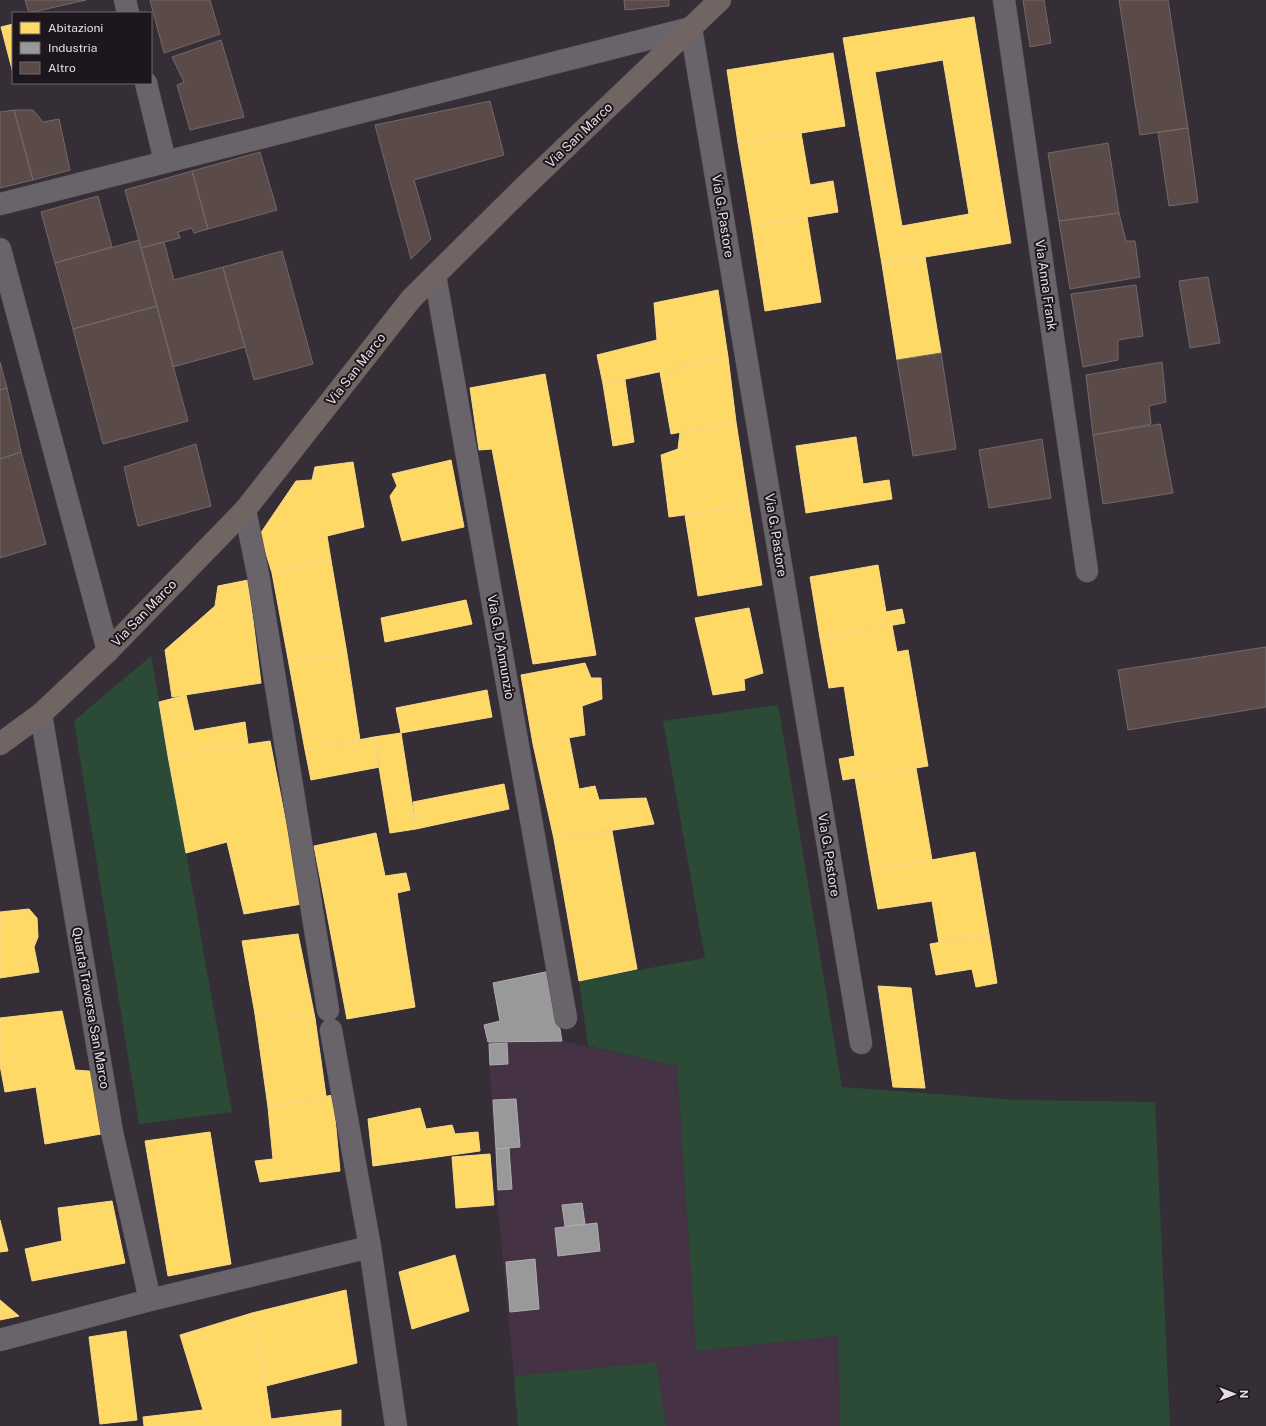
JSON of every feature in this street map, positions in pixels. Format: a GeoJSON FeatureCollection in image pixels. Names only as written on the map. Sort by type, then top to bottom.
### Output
{"type":"FeatureCollection","features":[{"type":"Feature","properties":{"kind":"main road","name":"Via San Marco"},"geometry":{"type":"LineString","coordinates":[[0,744],[41,714],[108,651],[244,510],[410,299],[720,0]]}},
{"type":"Feature","properties":{"kind":"street"},"geometry":{"type":"LineString","coordinates":[[125,0],[128,12]]}},
{"type":"Feature","properties":{"kind":"street","name":"Via Anna Frank"},"geometry":{"type":"LineString","coordinates":[[1004,0],[1087,571]]}},
{"type":"Feature","properties":{"kind":"street"},"geometry":{"type":"LineString","coordinates":[[0,204],[691,28]]}},
{"type":"Feature","properties":{"kind":"street","name":"Via G. Pastore"},"geometry":{"type":"LineString","coordinates":[[691,28],[861,1043]]}},
{"type":"Feature","properties":{"kind":"street"},"geometry":{"type":"LineString","coordinates":[[146,84],[165,161]]}},
{"type":"Feature","properties":{"kind":"street"},"geometry":{"type":"LineString","coordinates":[[0,249],[108,651]]}},
{"type":"Feature","properties":{"kind":"street","name":"Via G. D'Annunzio"},"geometry":{"type":"LineString","coordinates":[[435,275],[566,1018]]}},
{"type":"Feature","properties":{"kind":"street"},"geometry":{"type":"LineString","coordinates":[[244,510],[260,582],[330,1020],[370,1247],[396,1426]]}},
{"type":"Feature","properties":{"kind":"street","name":"Quarta Traversa San Marco"},"geometry":{"type":"LineString","coordinates":[[41,714],[112,1132],[150,1300]]}},
{"type":"Feature","properties":{"kind":"street"},"geometry":{"type":"LineString","coordinates":[[0,1340],[150,1300],[370,1247]]}},
{"type":"Feature","properties":{"kind":"shaded area"},"geometry":{"type":"Polygon","coordinates":[[[562,1041],[677,1066],[696,1351],[838,1336],[840,1426],[666,1426],[656,1362],[514,1376],[498,1209],[488,1042],[562,1041]]]}},
{"type":"Feature","properties":{"kind":"green space"},"geometry":{"type":"Polygon","coordinates":[[[151,656],[232,1112],[139,1124],[74,721],[151,656]]]}},
{"type":"Feature","properties":{"kind":"green space"},"geometry":{"type":"Polygon","coordinates":[[[778,705],[842,1087],[1017,1100],[1155,1102],[1170,1426],[840,1426],[838,1336],[696,1351],[677,1066],[588,1046],[579,981],[705,958],[663,721],[778,705]]]}},
{"type":"Feature","properties":{"kind":"green space"},"geometry":{"type":"Polygon","coordinates":[[[656,1362],[666,1426],[518,1426],[514,1376],[656,1362]]]}},
{"type":"Feature","properties":{"kind":"building: Abitazioni"},"geometry":{"type":"Polygon","coordinates":[[[974,17],[1011,243],[882,264],[843,38],[974,17]],[[943,60],[875,72],[902,226],[969,214],[943,60]]]}},
{"type":"Feature","properties":{"kind":"building: Abitazioni"},"geometry":{"type":"Polygon","coordinates":[[[12,24],[12,69],[1,27],[12,24]]]}},
{"type":"Feature","properties":{"kind":"building: Abitazioni"},"geometry":{"type":"Polygon","coordinates":[[[833,53],[845,126],[738,143],[727,70],[833,53]]]}},
{"type":"Feature","properties":{"kind":"building: Abitazioni"},"geometry":{"type":"Polygon","coordinates":[[[801,133],[810,185],[833,181],[838,212],[752,226],[738,143],[801,133]]]}},
{"type":"Feature","properties":{"kind":"building: Abitazioni"},"geometry":{"type":"Polygon","coordinates":[[[807,217],[821,302],[765,311],[752,226],[807,217]]]}},
{"type":"Feature","properties":{"kind":"building: Abitazioni"},"geometry":{"type":"Polygon","coordinates":[[[925,257],[941,353],[897,360],[882,264],[925,257]]]}},
{"type":"Feature","properties":{"kind":"building: Abitazioni"},"geometry":{"type":"Polygon","coordinates":[[[718,290],[728,357],[603,384],[597,355],[657,340],[654,303],[718,290]]]}},
{"type":"Feature","properties":{"kind":"building: Abitazioni"},"geometry":{"type":"Polygon","coordinates":[[[728,357],[736,422],[671,434],[660,372],[728,357]]]}},
{"type":"Feature","properties":{"kind":"building: Abitazioni"},"geometry":{"type":"Polygon","coordinates":[[[545,374],[596,655],[533,664],[492,449],[479,450],[470,388],[545,374]]]}},
{"type":"Feature","properties":{"kind":"building: Abitazioni"},"geometry":{"type":"Polygon","coordinates":[[[625,380],[634,442],[613,446],[603,384],[625,380]]]}},
{"type":"Feature","properties":{"kind":"building: Abitazioni"},"geometry":{"type":"Polygon","coordinates":[[[736,422],[749,506],[669,517],[661,455],[678,449],[680,432],[736,422]]]}},
{"type":"Feature","properties":{"kind":"building: Abitazioni"},"geometry":{"type":"Polygon","coordinates":[[[856,437],[863,484],[889,480],[892,499],[806,513],[796,446],[856,437]]]}},
{"type":"Feature","properties":{"kind":"building: Abitazioni"},"geometry":{"type":"Polygon","coordinates":[[[451,460],[464,527],[402,541],[390,496],[397,486],[392,474],[451,460]]]}},
{"type":"Feature","properties":{"kind":"building: Abitazioni"},"geometry":{"type":"Polygon","coordinates":[[[353,462],[364,527],[327,536],[331,560],[272,573],[260,534],[296,481],[312,480],[315,467],[353,462]]]}},
{"type":"Feature","properties":{"kind":"building: Abitazioni"},"geometry":{"type":"Polygon","coordinates":[[[749,506],[762,585],[698,596],[685,515],[749,506]]]}},
{"type":"Feature","properties":{"kind":"building: Abitazioni"},"geometry":{"type":"Polygon","coordinates":[[[331,560],[347,654],[289,664],[272,573],[331,560]]]}},
{"type":"Feature","properties":{"kind":"building: Abitazioni"},"geometry":{"type":"Polygon","coordinates":[[[878,565],[886,612],[902,609],[905,623],[820,638],[810,577],[878,565]]]}},
{"type":"Feature","properties":{"kind":"building: Abitazioni"},"geometry":{"type":"Polygon","coordinates":[[[248,580],[261,683],[172,697],[165,650],[215,606],[218,586],[248,580]]]}},
{"type":"Feature","properties":{"kind":"building: Abitazioni"},"geometry":{"type":"Polygon","coordinates":[[[466,600],[472,624],[385,642],[381,618],[466,600]]]}},
{"type":"Feature","properties":{"kind":"building: Abitazioni"},"geometry":{"type":"Polygon","coordinates":[[[749,608],[763,673],[744,679],[745,690],[713,695],[695,618],[749,608]]]}},
{"type":"Feature","properties":{"kind":"building: Abitazioni"},"geometry":{"type":"Polygon","coordinates":[[[892,625],[897,652],[908,650],[928,766],[843,780],[839,759],[855,756],[844,686],[829,688],[820,638],[892,625]]]}},
{"type":"Feature","properties":{"kind":"building: Abitazioni"},"geometry":{"type":"Polygon","coordinates":[[[347,654],[360,740],[305,750],[289,664],[347,654]]]}},
{"type":"Feature","properties":{"kind":"building: Abitazioni"},"geometry":{"type":"Polygon","coordinates":[[[585,663],[591,678],[601,678],[602,699],[582,706],[585,735],[533,744],[521,675],[585,663]]]}},
{"type":"Feature","properties":{"kind":"building: Abitazioni"},"geometry":{"type":"Polygon","coordinates":[[[487,690],[492,717],[401,733],[396,708],[487,690]]]}},
{"type":"Feature","properties":{"kind":"building: Abitazioni"},"geometry":{"type":"Polygon","coordinates":[[[186,695],[194,731],[245,722],[248,744],[168,756],[159,702],[186,695]]]}},
{"type":"Feature","properties":{"kind":"building: Abitazioni"},"geometry":{"type":"Polygon","coordinates":[[[401,733],[416,829],[390,833],[374,737],[401,733]]]}},
{"type":"Feature","properties":{"kind":"building: Abitazioni"},"geometry":{"type":"Polygon","coordinates":[[[374,737],[380,767],[311,780],[305,750],[374,737]]]}},
{"type":"Feature","properties":{"kind":"building: Abitazioni"},"geometry":{"type":"Polygon","coordinates":[[[569,738],[579,789],[595,786],[599,800],[646,798],[654,824],[554,839],[533,744],[569,738]]]}},
{"type":"Feature","properties":{"kind":"building: Abitazioni"},"geometry":{"type":"Polygon","coordinates":[[[270,741],[302,904],[244,914],[227,842],[186,853],[168,756],[270,741]]]}},
{"type":"Feature","properties":{"kind":"building: Abitazioni"},"geometry":{"type":"Polygon","coordinates":[[[916,768],[932,860],[871,871],[855,778],[916,768]]]}},
{"type":"Feature","properties":{"kind":"building: Abitazioni"},"geometry":{"type":"Polygon","coordinates":[[[504,784],[509,809],[416,829],[413,802],[504,784]]]}},
{"type":"Feature","properties":{"kind":"building: Abitazioni"},"geometry":{"type":"Polygon","coordinates":[[[612,831],[637,969],[579,981],[554,839],[612,831]]]}},
{"type":"Feature","properties":{"kind":"building: Abitazioni"},"geometry":{"type":"Polygon","coordinates":[[[376,833],[385,876],[406,873],[410,890],[397,893],[415,1007],[347,1019],[314,846],[376,833]]]}},
{"type":"Feature","properties":{"kind":"building: Abitazioni"},"geometry":{"type":"Polygon","coordinates":[[[975,852],[989,934],[939,943],[932,901],[878,909],[871,871],[975,852]]]}},
{"type":"Feature","properties":{"kind":"building: Abitazioni"},"geometry":{"type":"Polygon","coordinates":[[[29,909],[37,918],[38,937],[34,947],[39,972],[0,978],[0,912],[29,909]]]}},
{"type":"Feature","properties":{"kind":"building: Abitazioni"},"geometry":{"type":"Polygon","coordinates":[[[298,934],[315,1018],[255,1014],[242,941],[298,934]]]}},
{"type":"Feature","properties":{"kind":"building: Abitazioni"},"geometry":{"type":"Polygon","coordinates":[[[989,934],[997,983],[976,987],[972,969],[936,975],[930,944],[989,934]]]}},
{"type":"Feature","properties":{"kind":"building: Abitazioni"},"geometry":{"type":"Polygon","coordinates":[[[878,986],[911,988],[925,1088],[893,1087],[878,986]]]}},
{"type":"Feature","properties":{"kind":"building: Abitazioni"},"geometry":{"type":"Polygon","coordinates":[[[62,1011],[75,1070],[102,1072],[112,1132],[45,1144],[36,1087],[5,1092],[0,1065],[0,1018],[62,1011]]]}},
{"type":"Feature","properties":{"kind":"building: Abitazioni"},"geometry":{"type":"Polygon","coordinates":[[[255,1014],[315,1018],[326,1096],[268,1107],[255,1014]]]}},
{"type":"Feature","properties":{"kind":"building: Abitazioni"},"geometry":{"type":"Polygon","coordinates":[[[333,1095],[340,1171],[260,1182],[255,1161],[273,1159],[268,1107],[333,1095]]]}},
{"type":"Feature","properties":{"kind":"building: Abitazioni"},"geometry":{"type":"Polygon","coordinates":[[[420,1108],[426,1129],[452,1125],[455,1134],[478,1132],[480,1151],[373,1166],[368,1119],[420,1108]]]}},
{"type":"Feature","properties":{"kind":"building: Abitazioni"},"geometry":{"type":"Polygon","coordinates":[[[210,1132],[231,1264],[168,1276],[145,1141],[210,1132]]]}},
{"type":"Feature","properties":{"kind":"building: Abitazioni"},"geometry":{"type":"Polygon","coordinates":[[[490,1154],[494,1205],[456,1208],[452,1157],[490,1154]]]}},
{"type":"Feature","properties":{"kind":"building: Abitazioni"},"geometry":{"type":"Polygon","coordinates":[[[112,1201],[125,1263],[32,1281],[25,1249],[62,1241],[58,1208],[112,1201]]]}},
{"type":"Feature","properties":{"kind":"building: Abitazioni"},"geometry":{"type":"Polygon","coordinates":[[[0,1220],[8,1251],[0,1252],[0,1220]]]}},
{"type":"Feature","properties":{"kind":"building: Abitazioni"},"geometry":{"type":"Polygon","coordinates":[[[455,1255],[469,1311],[412,1329],[399,1272],[455,1255]]]}},
{"type":"Feature","properties":{"kind":"building: Abitazioni"},"geometry":{"type":"Polygon","coordinates":[[[346,1290],[357,1363],[266,1386],[252,1313],[346,1290]]]}},
{"type":"Feature","properties":{"kind":"building: Abitazioni"},"geometry":{"type":"Polygon","coordinates":[[[0,1300],[19,1316],[0,1320],[0,1300]]]}},
{"type":"Feature","properties":{"kind":"building: Abitazioni"},"geometry":{"type":"Polygon","coordinates":[[[252,1313],[272,1426],[144,1426],[143,1417],[203,1410],[180,1335],[252,1313]]]}},
{"type":"Feature","properties":{"kind":"building: Abitazioni"},"geometry":{"type":"Polygon","coordinates":[[[126,1331],[137,1420],[100,1424],[89,1337],[126,1331]]]}},
{"type":"Feature","properties":{"kind":"building: Abitazioni"},"geometry":{"type":"Polygon","coordinates":[[[341,1410],[341,1426],[272,1426],[271,1419],[341,1410]]]}},
{"type":"Feature","properties":{"kind":"building: Industria"},"geometry":{"type":"Polygon","coordinates":[[[550,971],[562,1041],[488,1042],[484,1025],[500,1021],[493,983],[550,971]]]}},
{"type":"Feature","properties":{"kind":"building: Industria"},"geometry":{"type":"Polygon","coordinates":[[[507,1043],[508,1064],[490,1065],[489,1044],[507,1043]]]}},
{"type":"Feature","properties":{"kind":"building: Industria"},"geometry":{"type":"Polygon","coordinates":[[[516,1099],[520,1147],[496,1149],[493,1100],[516,1099]]]}},
{"type":"Feature","properties":{"kind":"building: Industria"},"geometry":{"type":"Polygon","coordinates":[[[509,1148],[512,1189],[498,1190],[496,1149],[509,1148]]]}},
{"type":"Feature","properties":{"kind":"building: Industria"},"geometry":{"type":"Polygon","coordinates":[[[582,1203],[585,1224],[565,1226],[562,1205],[582,1203]]]}},
{"type":"Feature","properties":{"kind":"building: Industria"},"geometry":{"type":"Polygon","coordinates":[[[597,1223],[600,1251],[558,1256],[555,1228],[597,1223]]]}},
{"type":"Feature","properties":{"kind":"building: Industria"},"geometry":{"type":"Polygon","coordinates":[[[535,1259],[539,1309],[510,1312],[506,1262],[535,1259]]]}},
{"type":"Feature","properties":{"kind":"building: Altro"},"geometry":{"type":"Polygon","coordinates":[[[25,0],[86,0],[33,12],[29,12],[25,0]]]}},
{"type":"Feature","properties":{"kind":"building: Altro"},"geometry":{"type":"Polygon","coordinates":[[[150,0],[210,0],[220,34],[164,53],[150,0]]]}},
{"type":"Feature","properties":{"kind":"building: Altro"},"geometry":{"type":"Polygon","coordinates":[[[624,0],[669,0],[669,6],[625,10],[624,0]]]}},
{"type":"Feature","properties":{"kind":"building: Altro"},"geometry":{"type":"Polygon","coordinates":[[[1023,0],[1044,0],[1051,43],[1030,47],[1023,0]]]}},
{"type":"Feature","properties":{"kind":"building: Altro"},"geometry":{"type":"Polygon","coordinates":[[[1119,0],[1168,0],[1188,128],[1140,135],[1119,0]]]}},
{"type":"Feature","properties":{"kind":"building: Altro"},"geometry":{"type":"Polygon","coordinates":[[[221,40],[244,117],[190,130],[177,85],[184,82],[172,57],[221,40]]]}},
{"type":"Feature","properties":{"kind":"building: Altro"},"geometry":{"type":"Polygon","coordinates":[[[490,101],[504,155],[414,180],[431,239],[411,259],[375,125],[490,101]]]}},
{"type":"Feature","properties":{"kind":"building: Altro"},"geometry":{"type":"Polygon","coordinates":[[[14,110],[33,180],[0,188],[0,112],[14,110]]]}},
{"type":"Feature","properties":{"kind":"building: Altro"},"geometry":{"type":"Polygon","coordinates":[[[14,110],[33,110],[43,122],[59,119],[70,170],[33,180],[14,110]]]}},
{"type":"Feature","properties":{"kind":"building: Altro"},"geometry":{"type":"Polygon","coordinates":[[[1188,128],[1198,202],[1169,206],[1158,132],[1188,128]]]}},
{"type":"Feature","properties":{"kind":"building: Altro"},"geometry":{"type":"Polygon","coordinates":[[[1108,143],[1119,213],[1059,221],[1048,153],[1108,143]]]}},
{"type":"Feature","properties":{"kind":"building: Altro"},"geometry":{"type":"Polygon","coordinates":[[[260,152],[277,210],[208,229],[192,171],[260,152]]]}},
{"type":"Feature","properties":{"kind":"building: Altro"},"geometry":{"type":"Polygon","coordinates":[[[192,171],[208,229],[194,233],[192,228],[178,232],[180,238],[141,248],[125,190],[192,171]]]}},
{"type":"Feature","properties":{"kind":"building: Altro"},"geometry":{"type":"Polygon","coordinates":[[[98,196],[112,247],[55,263],[41,212],[98,196]]]}},
{"type":"Feature","properties":{"kind":"building: Altro"},"geometry":{"type":"Polygon","coordinates":[[[1119,213],[1126,241],[1135,241],[1140,277],[1070,289],[1059,221],[1119,213]]]}},
{"type":"Feature","properties":{"kind":"building: Altro"},"geometry":{"type":"Polygon","coordinates":[[[139,240],[157,306],[73,329],[55,263],[139,240]]]}},
{"type":"Feature","properties":{"kind":"building: Altro"},"geometry":{"type":"Polygon","coordinates":[[[164,242],[174,280],[223,267],[245,347],[173,367],[141,248],[164,242]]]}},
{"type":"Feature","properties":{"kind":"building: Altro"},"geometry":{"type":"Polygon","coordinates":[[[282,251],[313,364],[254,380],[223,267],[282,251]]]}},
{"type":"Feature","properties":{"kind":"building: Altro"},"geometry":{"type":"Polygon","coordinates":[[[1208,277],[1220,343],[1190,348],[1179,281],[1208,277]]]}},
{"type":"Feature","properties":{"kind":"building: Altro"},"geometry":{"type":"Polygon","coordinates":[[[1136,285],[1143,336],[1118,340],[1118,360],[1083,367],[1071,294],[1136,285]]]}},
{"type":"Feature","properties":{"kind":"building: Altro"},"geometry":{"type":"Polygon","coordinates":[[[157,306],[188,421],[103,444],[73,329],[157,306]]]}},
{"type":"Feature","properties":{"kind":"building: Altro"},"geometry":{"type":"Polygon","coordinates":[[[941,353],[956,449],[913,456],[897,360],[941,353]]]}},
{"type":"Feature","properties":{"kind":"building: Altro"},"geometry":{"type":"Polygon","coordinates":[[[0,362],[7,388],[0,390],[0,362]]]}},
{"type":"Feature","properties":{"kind":"building: Altro"},"geometry":{"type":"Polygon","coordinates":[[[1162,362],[1166,402],[1149,406],[1151,424],[1093,435],[1086,375],[1162,362]]]}},
{"type":"Feature","properties":{"kind":"building: Altro"},"geometry":{"type":"Polygon","coordinates":[[[7,388],[21,452],[0,459],[0,390],[7,388]]]}},
{"type":"Feature","properties":{"kind":"building: Altro"},"geometry":{"type":"Polygon","coordinates":[[[1160,424],[1173,493],[1103,504],[1093,435],[1160,424]]]}},
{"type":"Feature","properties":{"kind":"building: Altro"},"geometry":{"type":"Polygon","coordinates":[[[1042,439],[1051,498],[989,508],[979,450],[1042,439]]]}},
{"type":"Feature","properties":{"kind":"building: Altro"},"geometry":{"type":"Polygon","coordinates":[[[196,444],[211,506],[138,526],[124,467],[196,444]]]}},
{"type":"Feature","properties":{"kind":"building: Altro"},"geometry":{"type":"Polygon","coordinates":[[[21,452],[46,544],[0,558],[0,459],[21,452]]]}},
{"type":"Feature","properties":{"kind":"building: Altro"},"geometry":{"type":"Polygon","coordinates":[[[1266,647],[1266,707],[1128,730],[1118,670],[1266,647]]]}}]}
